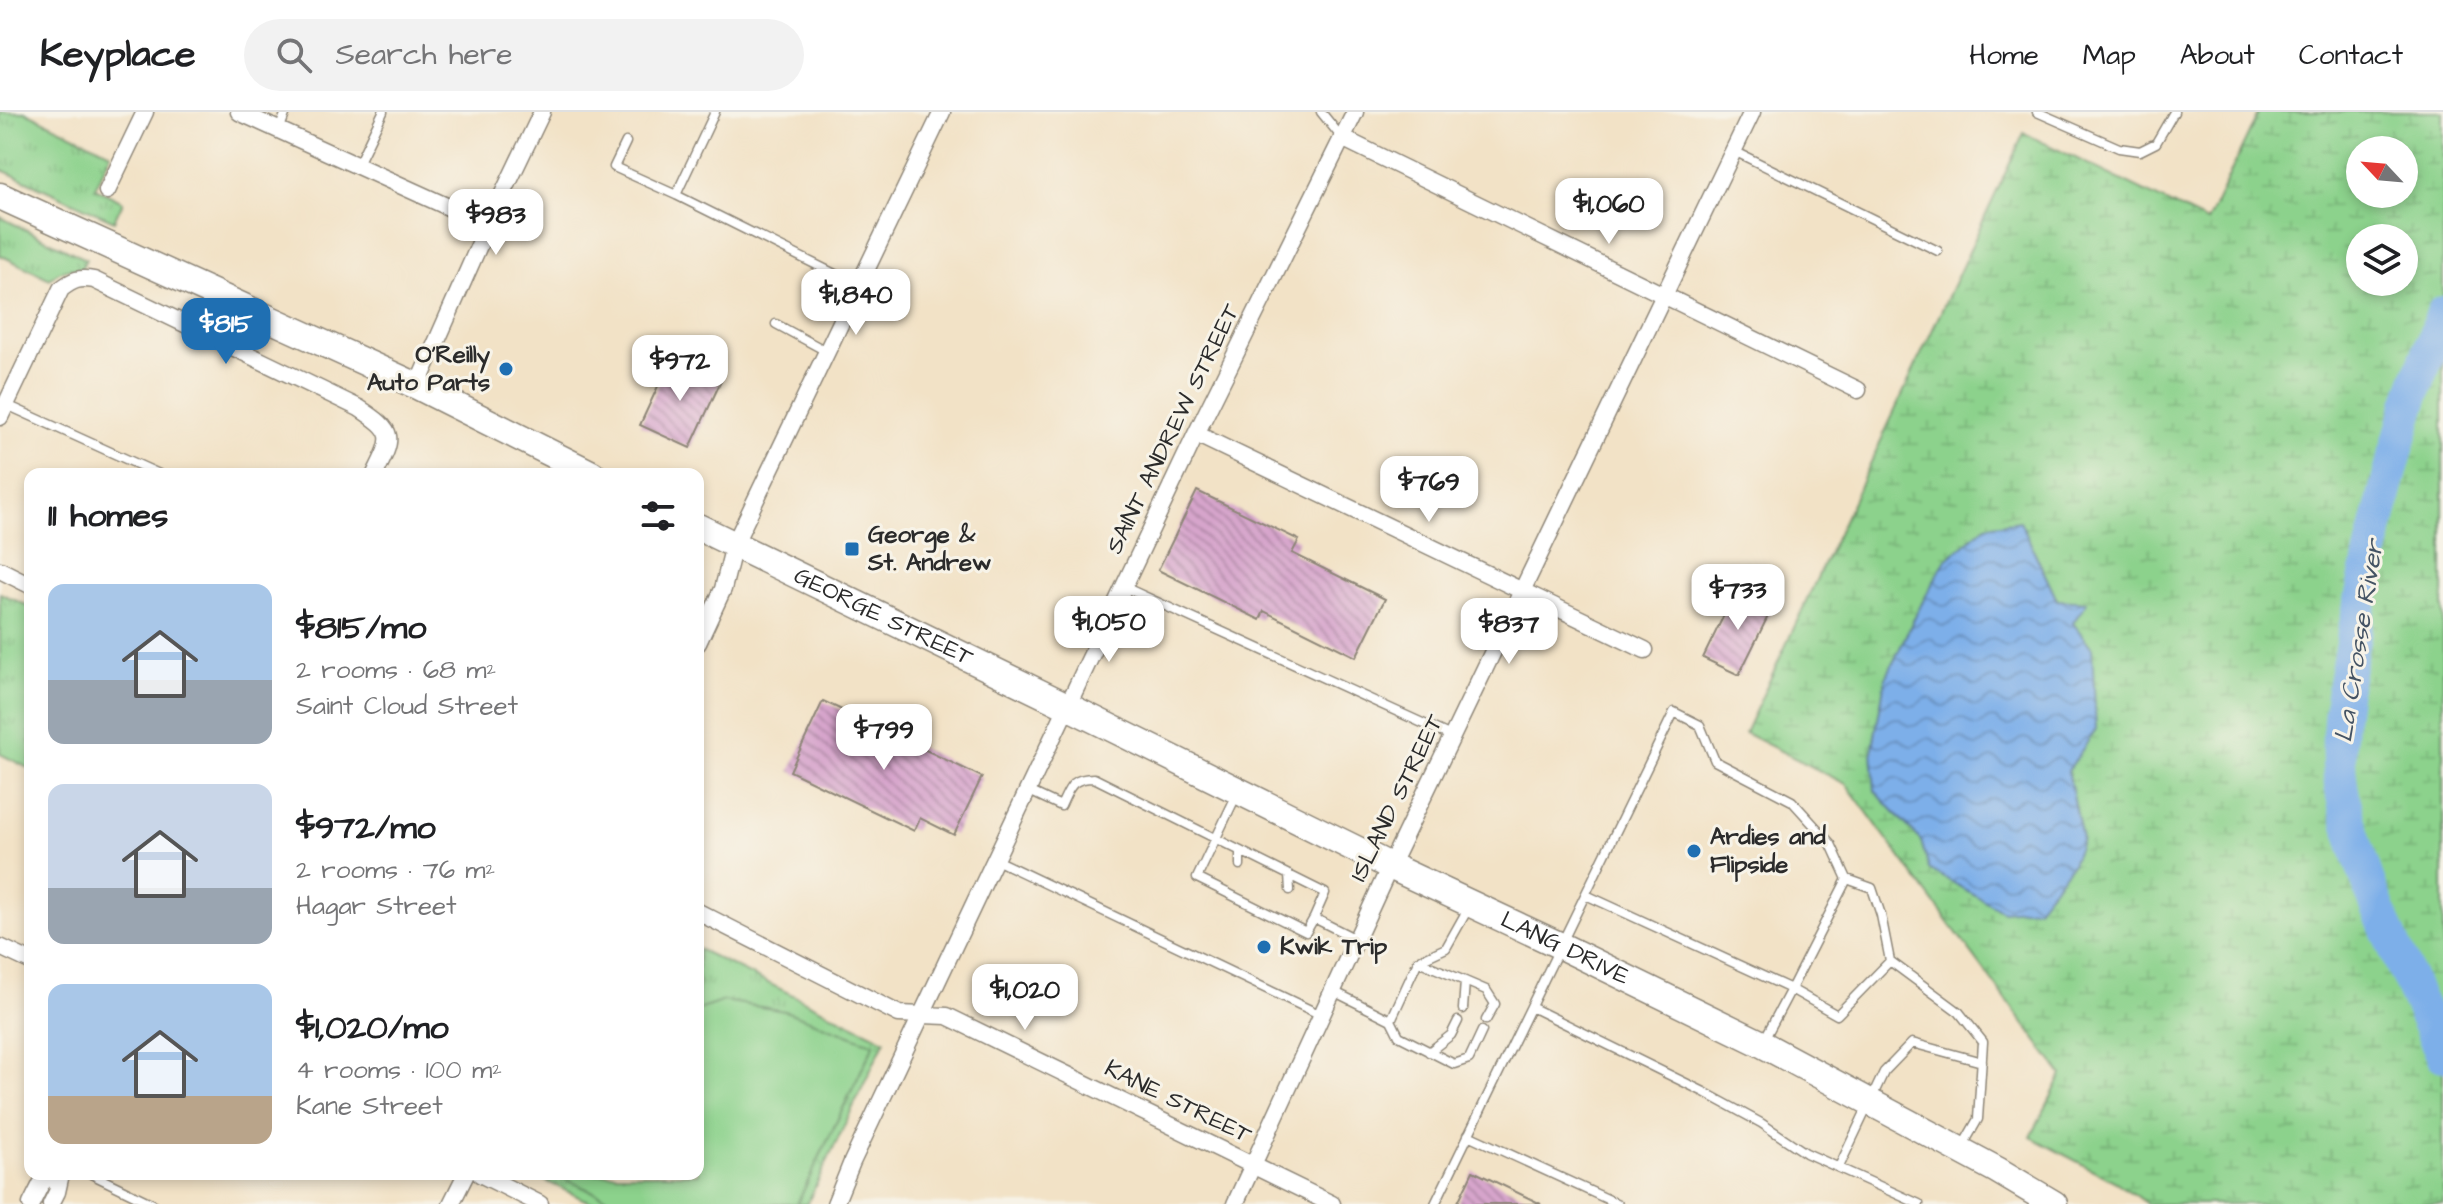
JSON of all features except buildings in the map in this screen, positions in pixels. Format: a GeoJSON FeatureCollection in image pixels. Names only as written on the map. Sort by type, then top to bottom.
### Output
{"type":"FeatureCollection","features":[{"type":"Feature","properties":{"kind":"main road"},"geometry":{"type":"LineString","coordinates":[[0,196],[417,386],[580,468]]}},
{"type":"Feature","properties":{"kind":"main road","name":"GEORGE STREET"},"geometry":{"type":"LineString","coordinates":[[704,530],[1067,706]]}},
{"type":"Feature","properties":{"kind":"main road","name":"LANG DRIVE"},"geometry":{"type":"LineString","coordinates":[[1067,706],[1390,866],[1761,1044],[2054,1204]]}},
{"type":"Feature","properties":{"kind":"street"},"geometry":{"type":"LineString","coordinates":[[107,191],[145,112]]}},
{"type":"Feature","properties":{"kind":"street"},"geometry":{"type":"LineString","coordinates":[[239,112],[488,225]]}},
{"type":"Feature","properties":{"kind":"street"},"geometry":{"type":"LineString","coordinates":[[417,386],[542,112]]}},
{"type":"Feature","properties":{"kind":"street"},"geometry":{"type":"LineString","coordinates":[[704,630],[723,589],[734,545],[942,112]]}},
{"type":"Feature","properties":{"kind":"street","name":"SAINT ANDREW STREET"},"geometry":{"type":"LineString","coordinates":[[835,1204],[1026,790],[1196,434],[1355,112]]}},
{"type":"Feature","properties":{"kind":"street","name":"ISLAND STREET"},"geometry":{"type":"LineString","coordinates":[[1235,1204],[1390,866],[1752,112]]}},
{"type":"Feature","properties":{"kind":"street"},"geometry":{"type":"LineString","coordinates":[[1342,138],[1858,390]]}},
{"type":"Feature","properties":{"kind":"street"},"geometry":{"type":"LineString","coordinates":[[3,410],[61,289],[73,280],[84,278],[94,280],[359,408],[383,424],[388,432],[389,443],[378,468]]}},
{"type":"Feature","properties":{"kind":"street"},"geometry":{"type":"LineString","coordinates":[[1196,434],[1645,650]]}},
{"type":"Feature","properties":{"kind":"street"},"geometry":{"type":"LineString","coordinates":[[0,570],[24,582]]}},
{"type":"Feature","properties":{"kind":"street","name":"KANE STREET"},"geometry":{"type":"LineString","coordinates":[[704,915],[899,1014],[947,1016],[1332,1204]]}},
{"type":"Feature","properties":{"kind":"street"},"geometry":{"type":"LineString","coordinates":[[0,947],[24,958]]}},
{"type":"Feature","properties":{"kind":"street"},"geometry":{"type":"LineString","coordinates":[[31,1204],[45,1180]]}},
{"type":"Feature","properties":{"kind":"street"},"geometry":{"type":"LineString","coordinates":[[51,1204],[60,1180]]}},
{"type":"Feature","properties":{"kind":"street"},"geometry":{"type":"LineString","coordinates":[[451,1204],[463,1180]]}},
{"type":"Feature","properties":{"kind":"street"},"geometry":{"type":"LineString","coordinates":[[492,1180],[540,1204]]}},
{"type":"Feature","properties":{"kind":"lane"},"geometry":{"type":"LineString","coordinates":[[279,130],[286,112]]}},
{"type":"Feature","properties":{"kind":"lane"},"geometry":{"type":"LineString","coordinates":[[357,166],[383,112]]}},
{"type":"Feature","properties":{"kind":"lane"},"geometry":{"type":"LineString","coordinates":[[676,195],[715,112]]}},
{"type":"Feature","properties":{"kind":"lane"},"geometry":{"type":"LineString","coordinates":[[1321,112],[1342,138]]}},
{"type":"Feature","properties":{"kind":"lane"},"geometry":{"type":"LineString","coordinates":[[2037,112],[2119,148],[2140,151],[2156,143],[2174,112]]}},
{"type":"Feature","properties":{"kind":"lane"},"geometry":{"type":"LineString","coordinates":[[626,142],[614,167],[859,286]]}},
{"type":"Feature","properties":{"kind":"lane"},"geometry":{"type":"LineString","coordinates":[[1733,150],[1938,251]]}},
{"type":"Feature","properties":{"kind":"lane"},"geometry":{"type":"LineString","coordinates":[[776,324],[827,352]]}},
{"type":"Feature","properties":{"kind":"lane"},"geometry":{"type":"LineString","coordinates":[[3,410],[144,468]]}},
{"type":"Feature","properties":{"kind":"lane"},"geometry":{"type":"LineString","coordinates":[[1124,587],[1453,737]]}},
{"type":"Feature","properties":{"kind":"lane"},"geometry":{"type":"LineString","coordinates":[[1435,1204],[1674,712],[1700,725],[1715,761],[1792,801],[1831,844],[1847,879],[1872,888],[1890,961],[1959,1012],[1983,1042],[1978,1119],[1961,1151]]}},
{"type":"Feature","properties":{"kind":"lane"},"geometry":{"type":"LineString","coordinates":[[1026,790],[1061,806],[1075,781],[1094,778],[1216,839],[1240,851],[1325,893],[1306,932],[1241,895],[1197,878],[1216,839],[1239,791]]}},
{"type":"Feature","properties":{"kind":"lane"},"geometry":{"type":"LineString","coordinates":[[1240,851],[1240,865]]}},
{"type":"Feature","properties":{"kind":"lane"},"geometry":{"type":"LineString","coordinates":[[994,859],[1321,1016]]}},
{"type":"Feature","properties":{"kind":"lane"},"geometry":{"type":"LineString","coordinates":[[1263,862],[1264,876]]}},
{"type":"Feature","properties":{"kind":"lane"},"geometry":{"type":"LineString","coordinates":[[1289,875],[1290,890]]}},
{"type":"Feature","properties":{"kind":"lane"},"geometry":{"type":"LineString","coordinates":[[1761,1044],[1847,879]]}},
{"type":"Feature","properties":{"kind":"lane"},"geometry":{"type":"LineString","coordinates":[[1586,895],[1791,989],[1837,1015],[1890,961]]}},
{"type":"Feature","properties":{"kind":"lane"},"geometry":{"type":"LineString","coordinates":[[1264,901],[1265,911]]}},
{"type":"Feature","properties":{"kind":"lane"},"geometry":{"type":"LineString","coordinates":[[1391,1020],[1418,961],[1446,948],[1470,904]]}},
{"type":"Feature","properties":{"kind":"lane"},"geometry":{"type":"LineString","coordinates":[[1290,913],[1290,924]]}},
{"type":"Feature","properties":{"kind":"lane"},"geometry":{"type":"LineString","coordinates":[[1314,918],[1356,939]]}},
{"type":"Feature","properties":{"kind":"lane"},"geometry":{"type":"LineString","coordinates":[[1418,961],[1486,990],[1495,1004],[1486,1020]]}},
{"type":"Feature","properties":{"kind":"lane"},"geometry":{"type":"LineString","coordinates":[[1463,1009],[1465,981]]}},
{"type":"Feature","properties":{"kind":"lane"},"geometry":{"type":"LineString","coordinates":[[1333,991],[1391,1020],[1399,1036],[1454,1064],[1469,1059],[1482,1031]]}},
{"type":"Feature","properties":{"kind":"lane"},"geometry":{"type":"LineString","coordinates":[[1531,1007],[1704,1092],[1761,1123],[1806,1153],[1919,1204]]}},
{"type":"Feature","properties":{"kind":"lane"},"geometry":{"type":"LineString","coordinates":[[1429,1052],[1451,1035],[1458,1021]]}},
{"type":"Feature","properties":{"kind":"lane"},"geometry":{"type":"LineString","coordinates":[[1839,1167],[1884,1072],[1912,1043],[1982,1062]]}},
{"type":"Feature","properties":{"kind":"lane"},"geometry":{"type":"LineString","coordinates":[[1468,1135],[1618,1204]]}},
{"type":"Feature","properties":{"kind":"lane"},"geometry":{"type":"LineString","coordinates":[[103,1180],[153,1204]]}},
{"type":"Feature","properties":{"kind":"green space"},"geometry":{"type":"Polygon","coordinates":[[[0,112],[26,112],[111,153],[95,188],[123,202],[114,221],[0,169],[0,112]]]}},
{"type":"Feature","properties":{"kind":"green space"},"geometry":{"type":"Polygon","coordinates":[[[2259,112],[2443,112],[2443,1204],[2147,1204],[2116,1182],[2031,1137],[2062,1075],[1846,784],[1745,733],[2024,133],[2207,222],[2259,112]]]}},
{"type":"Feature","properties":{"kind":"green space"},"geometry":{"type":"Polygon","coordinates":[[[0,217],[86,259],[81,269],[64,270],[50,279],[0,255],[0,217]]]}},
{"type":"Feature","properties":{"kind":"green space"},"geometry":{"type":"Polygon","coordinates":[[[0,593],[24,604],[24,766],[0,754],[0,593]]]}},
{"type":"Feature","properties":{"kind":"green space"},"geometry":{"type":"Polygon","coordinates":[[[704,952],[885,1040],[807,1204],[593,1204],[544,1180],[704,1180],[704,952]]]}},
{"type":"Feature","properties":{"kind":"green space"},"geometry":{"type":"Polygon","coordinates":[[[724,1001],[785,1011],[874,1044],[797,1204],[620,1204],[567,1180],[704,1180],[704,1008],[724,1001]]]}},
{"type":"Feature","properties":{"kind":"water"},"geometry":{"type":"Polygon","coordinates":[[[2020,521],[2057,600],[2087,602],[2073,623],[2092,648],[2096,729],[2068,771],[2082,839],[2072,864],[2037,908],[2003,911],[1929,869],[1921,841],[1875,791],[1872,752],[1885,680],[1945,561],[1986,526],[2020,521]]]}},
{"type":"Feature","properties":{"kind":"waterway","name":"La Crosse River"},"geometry":{"type":"LineString","coordinates":[[2443,313],[2408,410],[2378,521],[2347,673],[2339,735],[2343,796],[2361,863],[2386,928],[2443,1055]]}},
{"type":"Feature","properties":{"kind":"place","name":"O'Reilly Auto Parts"},"geometry":{"type":"Point","coordinates":[506,369]}},
{"type":"Feature","properties":{"kind":"place","name":"George & St. Andrew"},"geometry":{"type":"Point","coordinates":[852,549]}},
{"type":"Feature","properties":{"kind":"place","name":"Ardies and Flipside"},"geometry":{"type":"Point","coordinates":[1694,851]}},
{"type":"Feature","properties":{"kind":"place","name":"Kwik Trip"},"geometry":{"type":"Point","coordinates":[1264,947]}}]}
